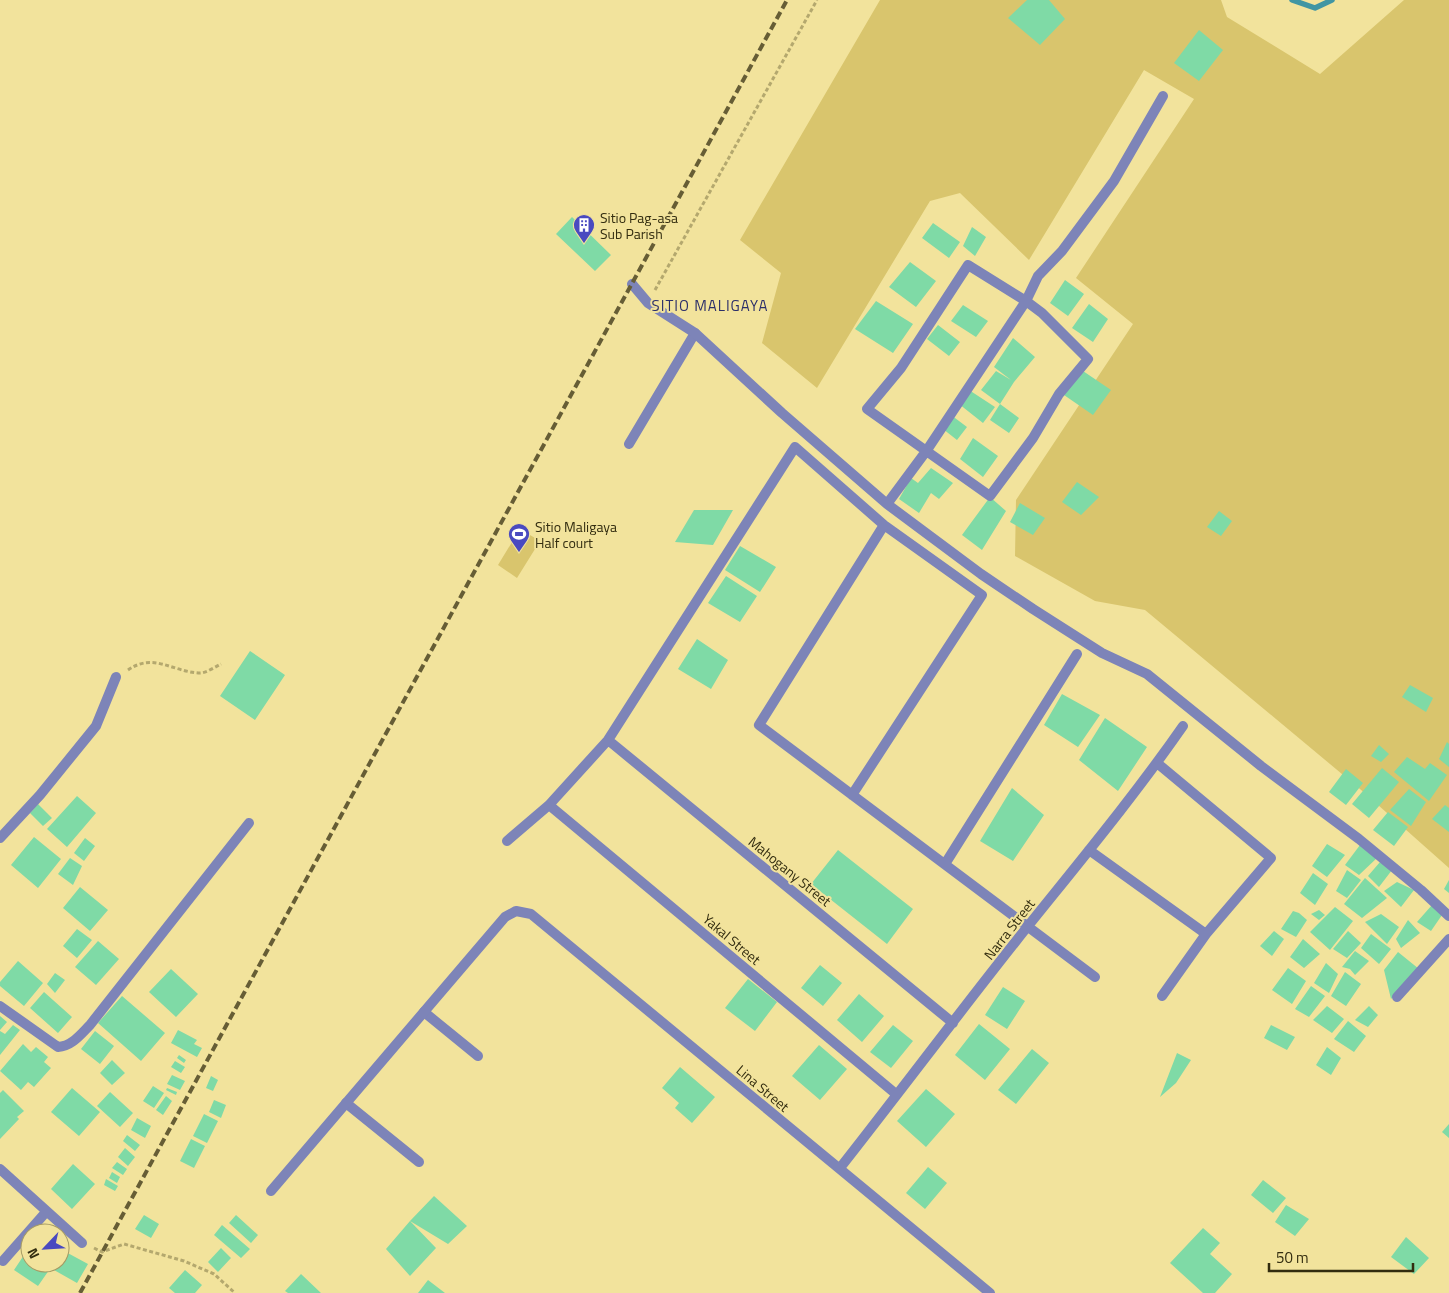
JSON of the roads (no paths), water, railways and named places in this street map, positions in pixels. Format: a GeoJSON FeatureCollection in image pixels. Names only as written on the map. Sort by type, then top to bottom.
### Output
{"type":"FeatureCollection","features":[{"type":"Feature","properties":{"kind":"street"},"geometry":{"type":"LineString","coordinates":[[887,504],[927,450],[1026,301],[1038,276],[1062,251],[1114,181],[1163,96]]}},
{"type":"Feature","properties":{"kind":"street"},"geometry":{"type":"LineString","coordinates":[[968,265],[1026,301],[1059,328],[1088,359],[1059,394],[1033,438],[990,496],[927,450],[867,409],[901,368],[968,265]]}},
{"type":"Feature","properties":{"kind":"street"},"geometry":{"type":"LineString","coordinates":[[632,284],[648,303],[694,334],[789,420],[887,504],[981,574],[1041,614],[1102,653],[1147,674],[1261,766],[1365,844],[1421,890],[1449,916]]}},
{"type":"Feature","properties":{"kind":"street"},"geometry":{"type":"LineString","coordinates":[[629,444],[694,334]]}},
{"type":"Feature","properties":{"kind":"street"},"geometry":{"type":"LineString","coordinates":[[507,841],[549,805],[608,740],[795,447],[884,525],[982,595],[852,795]]}},
{"type":"Feature","properties":{"kind":"street"},"geometry":{"type":"LineString","coordinates":[[884,525],[759,725],[1095,977]]}},
{"type":"Feature","properties":{"kind":"street"},"geometry":{"type":"LineString","coordinates":[[944,864],[1077,654]]}},
{"type":"Feature","properties":{"kind":"street"},"geometry":{"type":"LineString","coordinates":[[0,838],[40,795],[96,726],[116,678]]}},
{"type":"Feature","properties":{"kind":"street","name":"Narra Street"},"geometry":{"type":"LineString","coordinates":[[840,1168],[896,1094],[1090,850],[1183,726]]}},
{"type":"Feature","properties":{"kind":"street","name":"Mahogany Street"},"geometry":{"type":"LineString","coordinates":[[608,740],[953,1023]]}},
{"type":"Feature","properties":{"kind":"street"},"geometry":{"type":"LineString","coordinates":[[1157,763],[1271,858],[1206,934],[1162,996]]}},
{"type":"Feature","properties":{"kind":"street","name":"Yakal Street"},"geometry":{"type":"LineString","coordinates":[[549,805],[896,1094]]}},
{"type":"Feature","properties":{"kind":"street"},"geometry":{"type":"LineString","coordinates":[[0,1006],[58,1047],[66,1046],[73,1042],[90,1025],[249,823]]}},
{"type":"Feature","properties":{"kind":"street"},"geometry":{"type":"LineString","coordinates":[[1090,850],[1206,934]]}},
{"type":"Feature","properties":{"kind":"street","name":"Lina Street"},"geometry":{"type":"LineString","coordinates":[[424,1012],[505,917],[516,911],[531,914],[990,1293]]}},
{"type":"Feature","properties":{"kind":"street"},"geometry":{"type":"LineString","coordinates":[[1397,997],[1449,939]]}},
{"type":"Feature","properties":{"kind":"street"},"geometry":{"type":"LineString","coordinates":[[271,1191],[424,1012],[478,1056]]}},
{"type":"Feature","properties":{"kind":"street"},"geometry":{"type":"LineString","coordinates":[[346,1103],[419,1162]]}},
{"type":"Feature","properties":{"kind":"street"},"geometry":{"type":"LineString","coordinates":[[0,1169],[46,1212],[86,1244]]}},
{"type":"Feature","properties":{"kind":"street"},"geometry":{"type":"LineString","coordinates":[[3,1260],[46,1212]]}},
{"type":"Feature","properties":{"kind":"waterway"},"geometry":{"type":"LineString","coordinates":[[1292,0],[1315,8],[1332,0]]}},
{"type":"Feature","properties":{"kind":"railway"},"geometry":{"type":"LineString","coordinates":[[80,1293],[787,0]]}},
{"type":"Feature","properties":{"kind":"place","name":"Sitio Pag-asa Sub Parish"},"geometry":{"type":"Point","coordinates":[584,244]}},
{"type":"Feature","properties":{"kind":"place","name":"Sitio Maligaya Half court"},"geometry":{"type":"Point","coordinates":[519,553]}},
{"type":"Feature","properties":{"kind":"district","name":"SITIO MALIGAYA"},"geometry":{"type":"Point","coordinates":[710,305]}}]}
